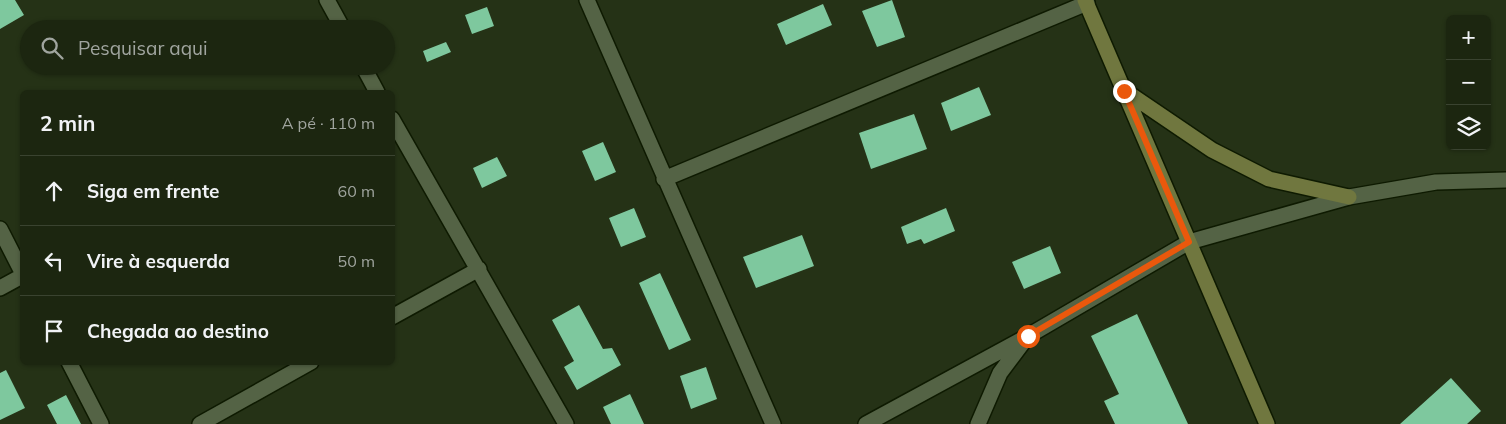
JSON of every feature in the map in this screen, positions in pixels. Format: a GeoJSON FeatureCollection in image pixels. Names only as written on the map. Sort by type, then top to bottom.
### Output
{"type":"FeatureCollection","features":[{"type":"Feature","properties":{"kind":"street"},"geometry":{"type":"LineString","coordinates":[[327,0],[338,20]]}},
{"type":"Feature","properties":{"kind":"street"},"geometry":{"type":"LineString","coordinates":[[587,0],[773,424]]}},
{"type":"Feature","properties":{"kind":"street"},"geometry":{"type":"LineString","coordinates":[[664,179],[1086,2],[1268,424]]}},
{"type":"Feature","properties":{"kind":"street"},"geometry":{"type":"LineString","coordinates":[[368,75],[376,90]]}},
{"type":"Feature","properties":{"kind":"street"},"geometry":{"type":"LineString","coordinates":[[1124,91],[1212,150],[1269,178],[1349,197]]}},
{"type":"Feature","properties":{"kind":"street"},"geometry":{"type":"LineString","coordinates":[[395,123],[566,424]]}},
{"type":"Feature","properties":{"kind":"street"},"geometry":{"type":"LineString","coordinates":[[866,424],[1028,336],[1189,242],[1349,197],[1436,182],[1506,180]]}},
{"type":"Feature","properties":{"kind":"street"},"geometry":{"type":"LineString","coordinates":[[0,229],[20,270]]}},
{"type":"Feature","properties":{"kind":"street"},"geometry":{"type":"LineString","coordinates":[[395,315],[479,269]]}},
{"type":"Feature","properties":{"kind":"street"},"geometry":{"type":"LineString","coordinates":[[0,288],[20,275]]}},
{"type":"Feature","properties":{"kind":"street"},"geometry":{"type":"LineString","coordinates":[[978,424],[1000,373],[1028,336]]}},
{"type":"Feature","properties":{"kind":"street"},"geometry":{"type":"LineString","coordinates":[[71,365],[101,424]]}},
{"type":"Feature","properties":{"kind":"street"},"geometry":{"type":"LineString","coordinates":[[200,424],[306,365]]}},
{"type":"Feature","properties":{"kind":"building"},"geometry":{"type":"Polygon","coordinates":[[[0,0],[15,0],[24,15],[0,29],[0,0]]]}},
{"type":"Feature","properties":{"kind":"building"},"geometry":{"type":"Polygon","coordinates":[[[892,0],[905,37],[877,47],[862,11],[892,0]]]}},
{"type":"Feature","properties":{"kind":"building"},"geometry":{"type":"Polygon","coordinates":[[[823,4],[832,25],[786,45],[777,24],[823,4]]]}},
{"type":"Feature","properties":{"kind":"building"},"geometry":{"type":"Polygon","coordinates":[[[487,7],[494,26],[472,34],[465,15],[487,7]]]}},
{"type":"Feature","properties":{"kind":"building"},"geometry":{"type":"Polygon","coordinates":[[[446,42],[451,52],[427,62],[423,51],[446,42]]]}},
{"type":"Feature","properties":{"kind":"building"},"geometry":{"type":"Polygon","coordinates":[[[979,87],[991,115],[951,131],[941,103],[979,87]]]}},
{"type":"Feature","properties":{"kind":"building"},"geometry":{"type":"Polygon","coordinates":[[[914,114],[927,149],[871,169],[859,133],[914,114]]]}},
{"type":"Feature","properties":{"kind":"building"},"geometry":{"type":"Polygon","coordinates":[[[603,142],[616,172],[595,181],[582,151],[603,142]]]}},
{"type":"Feature","properties":{"kind":"building"},"geometry":{"type":"Polygon","coordinates":[[[497,157],[507,176],[482,188],[473,168],[497,157]]]}},
{"type":"Feature","properties":{"kind":"building"},"geometry":{"type":"Polygon","coordinates":[[[634,208],[646,237],[621,247],[609,218],[634,208]]]}},
{"type":"Feature","properties":{"kind":"building"},"geometry":{"type":"Polygon","coordinates":[[[946,208],[955,231],[924,244],[921,239],[907,244],[901,227],[946,208]]]}},
{"type":"Feature","properties":{"kind":"building"},"geometry":{"type":"Polygon","coordinates":[[[802,235],[814,266],[756,288],[743,257],[802,235]]]}},
{"type":"Feature","properties":{"kind":"building"},"geometry":{"type":"Polygon","coordinates":[[[1050,246],[1061,273],[1024,289],[1012,262],[1050,246]]]}},
{"type":"Feature","properties":{"kind":"building"},"geometry":{"type":"Polygon","coordinates":[[[660,273],[691,340],[669,350],[639,283],[660,273]]]}},
{"type":"Feature","properties":{"kind":"building"},"geometry":{"type":"Polygon","coordinates":[[[579,305],[603,349],[612,348],[621,365],[577,390],[564,367],[574,361],[552,320],[579,305]]]}},
{"type":"Feature","properties":{"kind":"building"},"geometry":{"type":"Polygon","coordinates":[[[1137,314],[1188,424],[1115,424],[1104,401],[1119,394],[1091,336],[1137,314]]]}},
{"type":"Feature","properties":{"kind":"building"},"geometry":{"type":"Polygon","coordinates":[[[706,367],[717,399],[691,409],[680,376],[706,367]]]}},
{"type":"Feature","properties":{"kind":"building"},"geometry":{"type":"Polygon","coordinates":[[[6,370],[25,408],[0,420],[0,373],[6,370]]]}},
{"type":"Feature","properties":{"kind":"building"},"geometry":{"type":"Polygon","coordinates":[[[1451,378],[1481,411],[1467,424],[1400,424],[1451,378]]]}},
{"type":"Feature","properties":{"kind":"building"},"geometry":{"type":"Polygon","coordinates":[[[630,394],[644,424],[611,424],[603,407],[630,394]]]}},
{"type":"Feature","properties":{"kind":"building"},"geometry":{"type":"Polygon","coordinates":[[[66,395],[81,424],[57,424],[47,405],[66,395]]]}},
{"type":"Feature","properties":{"kind":"route"},"geometry":{"type":"LineString","coordinates":[[1028,336],[1189,242],[1124,91]]}}]}
